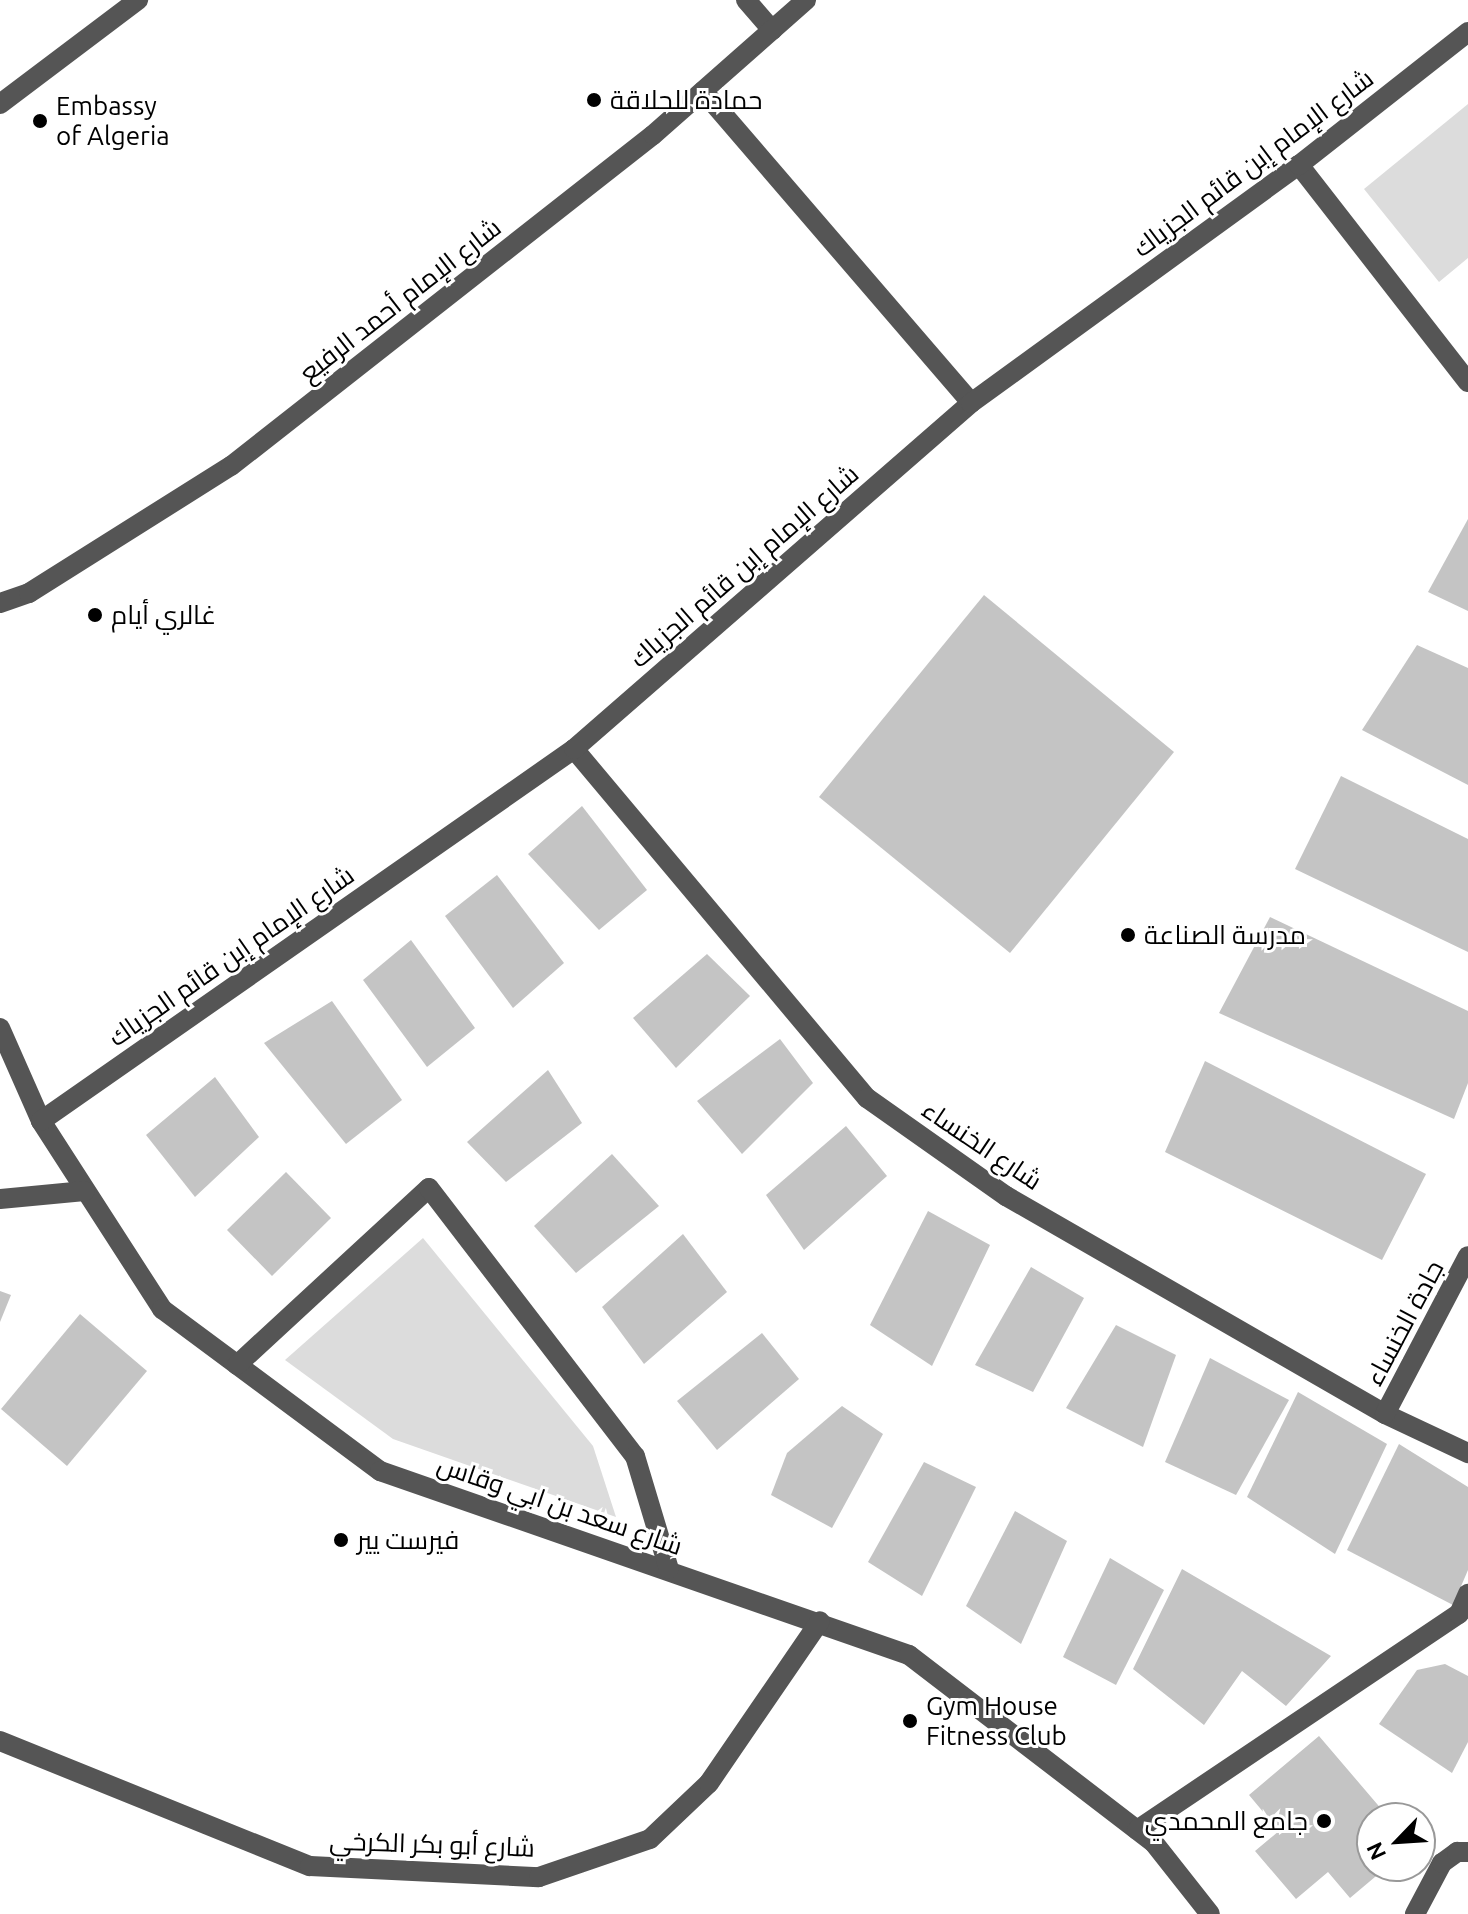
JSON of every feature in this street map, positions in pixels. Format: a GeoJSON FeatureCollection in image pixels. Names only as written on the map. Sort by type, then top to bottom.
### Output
{"type":"FeatureCollection","features":[{"type":"Feature","properties":{"kind":"street"},"geometry":{"type":"LineString","coordinates":[[0,104],[138,0]]}},
{"type":"Feature","properties":{"kind":"street"},"geometry":{"type":"LineString","coordinates":[[746,0],[772,30]]}},
{"type":"Feature","properties":{"kind":"street","name":"شارع الإمام أحمد الرفيع"},"geometry":{"type":"LineString","coordinates":[[0,603],[29,593],[231,466],[653,135],[806,0]]}},
{"type":"Feature","properties":{"kind":"street","name":"شارع الإمام إبن قائم الجزياك"},"geometry":{"type":"LineString","coordinates":[[41,1121],[574,749],[971,403],[1299,165],[1468,32]]}},
{"type":"Feature","properties":{"kind":"street"},"geometry":{"type":"LineString","coordinates":[[703,91],[971,403]]}},
{"type":"Feature","properties":{"kind":"street"},"geometry":{"type":"LineString","coordinates":[[1299,165],[1468,382]]}},
{"type":"Feature","properties":{"kind":"street","name":"شارع الخنساء"},"geometry":{"type":"LineString","coordinates":[[574,749],[867,1098],[1006,1196],[1385,1414],[1468,1453]]}},
{"type":"Feature","properties":{"kind":"street","name":"شارع سعد بن ابي وقاس"},"geometry":{"type":"LineString","coordinates":[[0,1028],[41,1121],[162,1309],[380,1471],[820,1621],[909,1655],[1154,1843],[1210,1914]]}},
{"type":"Feature","properties":{"kind":"street"},"geometry":{"type":"LineString","coordinates":[[237,1365],[429,1188],[635,1456],[669,1569]]}},
{"type":"Feature","properties":{"kind":"street"},"geometry":{"type":"LineString","coordinates":[[0,1199],[85,1191]]}},
{"type":"Feature","properties":{"kind":"street","name":"جادة الخنساء"},"geometry":{"type":"LineString","coordinates":[[1385,1414],[1468,1256]]}},
{"type":"Feature","properties":{"kind":"street"},"geometry":{"type":"LineString","coordinates":[[1137,1830],[1459,1614],[1468,1594]]}},
{"type":"Feature","properties":{"kind":"street","name":"شارع أبو بكر الكرخي"},"geometry":{"type":"LineString","coordinates":[[0,1741],[310,1866],[539,1877],[650,1839],[709,1783],[820,1621]]}},
{"type":"Feature","properties":{"kind":"street"},"geometry":{"type":"LineString","coordinates":[[1415,1914],[1442,1863],[1463,1852]]}},
{"type":"Feature","properties":{"kind":"shaded area"},"geometry":{"type":"Polygon","coordinates":[[[1468,104],[1468,258],[1439,282],[1364,189],[1468,104]]]}},
{"type":"Feature","properties":{"kind":"shaded area"},"geometry":{"type":"Polygon","coordinates":[[[423,1238],[593,1446],[616,1517],[393,1439],[285,1360],[423,1238]]]}},
{"type":"Feature","properties":{"kind":"building"},"geometry":{"type":"Polygon","coordinates":[[[1468,519],[1468,611],[1428,592],[1468,519]]]}},
{"type":"Feature","properties":{"kind":"building"},"geometry":{"type":"Polygon","coordinates":[[[984,595],[1174,752],[1010,953],[819,797],[984,595]]]}},
{"type":"Feature","properties":{"kind":"building"},"geometry":{"type":"Polygon","coordinates":[[[1417,645],[1468,668],[1468,785],[1362,730],[1417,645]]]}},
{"type":"Feature","properties":{"kind":"building"},"geometry":{"type":"Polygon","coordinates":[[[1341,776],[1468,839],[1468,952],[1295,869],[1341,776]]]}},
{"type":"Feature","properties":{"kind":"building"},"geometry":{"type":"Polygon","coordinates":[[[582,806],[647,890],[599,930],[528,854],[582,806]]]}},
{"type":"Feature","properties":{"kind":"building"},"geometry":{"type":"Polygon","coordinates":[[[497,875],[564,963],[513,1008],[445,916],[497,875]]]}},
{"type":"Feature","properties":{"kind":"building"},"geometry":{"type":"Polygon","coordinates":[[[1270,917],[1468,1011],[1468,1083],[1454,1119],[1219,1013],[1270,917]]]}},
{"type":"Feature","properties":{"kind":"building"},"geometry":{"type":"Polygon","coordinates":[[[411,940],[475,1028],[427,1067],[363,980],[411,940]]]}},
{"type":"Feature","properties":{"kind":"building"},"geometry":{"type":"Polygon","coordinates":[[[707,954],[750,996],[676,1068],[633,1018],[707,954]]]}},
{"type":"Feature","properties":{"kind":"building"},"geometry":{"type":"Polygon","coordinates":[[[332,1001],[402,1100],[346,1144],[264,1043],[332,1001]]]}},
{"type":"Feature","properties":{"kind":"building"},"geometry":{"type":"Polygon","coordinates":[[[780,1039],[813,1083],[742,1154],[697,1101],[780,1039]]]}},
{"type":"Feature","properties":{"kind":"building"},"geometry":{"type":"Polygon","coordinates":[[[1205,1061],[1426,1174],[1382,1260],[1165,1152],[1205,1061]]]}},
{"type":"Feature","properties":{"kind":"building"},"geometry":{"type":"Polygon","coordinates":[[[548,1070],[582,1123],[506,1182],[467,1142],[548,1070]]]}},
{"type":"Feature","properties":{"kind":"building"},"geometry":{"type":"Polygon","coordinates":[[[215,1077],[259,1137],[195,1197],[146,1135],[215,1077]]]}},
{"type":"Feature","properties":{"kind":"building"},"geometry":{"type":"Polygon","coordinates":[[[846,1126],[887,1176],[804,1250],[766,1195],[846,1126]]]}},
{"type":"Feature","properties":{"kind":"building"},"geometry":{"type":"Polygon","coordinates":[[[612,1154],[659,1206],[576,1273],[534,1226],[612,1154]]]}},
{"type":"Feature","properties":{"kind":"building"},"geometry":{"type":"Polygon","coordinates":[[[286,1172],[331,1218],[272,1276],[227,1230],[286,1172]]]}},
{"type":"Feature","properties":{"kind":"building"},"geometry":{"type":"Polygon","coordinates":[[[928,1211],[990,1245],[932,1366],[870,1325],[928,1211]]]}},
{"type":"Feature","properties":{"kind":"building"},"geometry":{"type":"Polygon","coordinates":[[[683,1234],[727,1292],[644,1364],[602,1307],[683,1234]]]}},
{"type":"Feature","properties":{"kind":"building"},"geometry":{"type":"Polygon","coordinates":[[[1031,1267],[1084,1298],[1033,1392],[975,1365],[1031,1267]]]}},
{"type":"Feature","properties":{"kind":"building"},"geometry":{"type":"Polygon","coordinates":[[[0,1291],[11,1295],[0,1322],[0,1291]]]}},
{"type":"Feature","properties":{"kind":"building"},"geometry":{"type":"Polygon","coordinates":[[[80,1314],[147,1371],[67,1466],[1,1409],[80,1314]]]}},
{"type":"Feature","properties":{"kind":"building"},"geometry":{"type":"Polygon","coordinates":[[[1116,1325],[1176,1355],[1143,1447],[1066,1408],[1116,1325]]]}},
{"type":"Feature","properties":{"kind":"building"},"geometry":{"type":"Polygon","coordinates":[[[762,1333],[799,1379],[717,1450],[677,1401],[762,1333]]]}},
{"type":"Feature","properties":{"kind":"building"},"geometry":{"type":"Polygon","coordinates":[[[1210,1358],[1289,1400],[1236,1495],[1165,1462],[1210,1358]]]}},
{"type":"Feature","properties":{"kind":"building"},"geometry":{"type":"Polygon","coordinates":[[[1298,1392],[1387,1444],[1335,1554],[1247,1497],[1298,1392]]]}},
{"type":"Feature","properties":{"kind":"building"},"geometry":{"type":"Polygon","coordinates":[[[842,1406],[883,1434],[832,1528],[771,1495],[787,1453],[842,1406]]]}},
{"type":"Feature","properties":{"kind":"building"},"geometry":{"type":"Polygon","coordinates":[[[1399,1444],[1468,1487],[1468,1570],[1453,1605],[1347,1550],[1399,1444]]]}},
{"type":"Feature","properties":{"kind":"building"},"geometry":{"type":"Polygon","coordinates":[[[924,1462],[976,1487],[922,1596],[868,1562],[924,1462]]]}},
{"type":"Feature","properties":{"kind":"building"},"geometry":{"type":"Polygon","coordinates":[[[1015,1511],[1067,1541],[1021,1644],[966,1606],[1015,1511]]]}},
{"type":"Feature","properties":{"kind":"building"},"geometry":{"type":"Polygon","coordinates":[[[1110,1558],[1164,1590],[1116,1685],[1063,1657],[1110,1558]]]}},
{"type":"Feature","properties":{"kind":"building"},"geometry":{"type":"Polygon","coordinates":[[[1182,1569],[1331,1656],[1286,1706],[1242,1671],[1204,1725],[1133,1669],[1182,1569]]]}},
{"type":"Feature","properties":{"kind":"building"},"geometry":{"type":"Polygon","coordinates":[[[1445,1664],[1468,1676],[1468,1742],[1452,1773],[1379,1724],[1417,1670],[1445,1664]]]}},
{"type":"Feature","properties":{"kind":"building"},"geometry":{"type":"Polygon","coordinates":[[[1319,1736],[1375,1802],[1356,1802],[1356,1882],[1369,1882],[1350,1898],[1328,1872],[1296,1899],[1255,1851],[1279,1831],[1249,1795],[1319,1736]]]}},
{"type":"Feature","properties":{"kind":"place","name":"حمادة للحلاقة"},"geometry":{"type":"Point","coordinates":[594,100]}},
{"type":"Feature","properties":{"kind":"place","name":"Embassy of Algeria"},"geometry":{"type":"Point","coordinates":[40,121]}},
{"type":"Feature","properties":{"kind":"place","name":"غالري أيام"},"geometry":{"type":"Point","coordinates":[95,615]}},
{"type":"Feature","properties":{"kind":"place","name":"مدرسة الصناعة"},"geometry":{"type":"Point","coordinates":[1128,935]}},
{"type":"Feature","properties":{"kind":"place","name":"فيرست يير"},"geometry":{"type":"Point","coordinates":[341,1540]}},
{"type":"Feature","properties":{"kind":"place","name":"Gym House Fitness Club"},"geometry":{"type":"Point","coordinates":[910,1721]}},
{"type":"Feature","properties":{"kind":"place","name":"جامع المحمدي"},"geometry":{"type":"Point","coordinates":[1324,1821]}}]}
